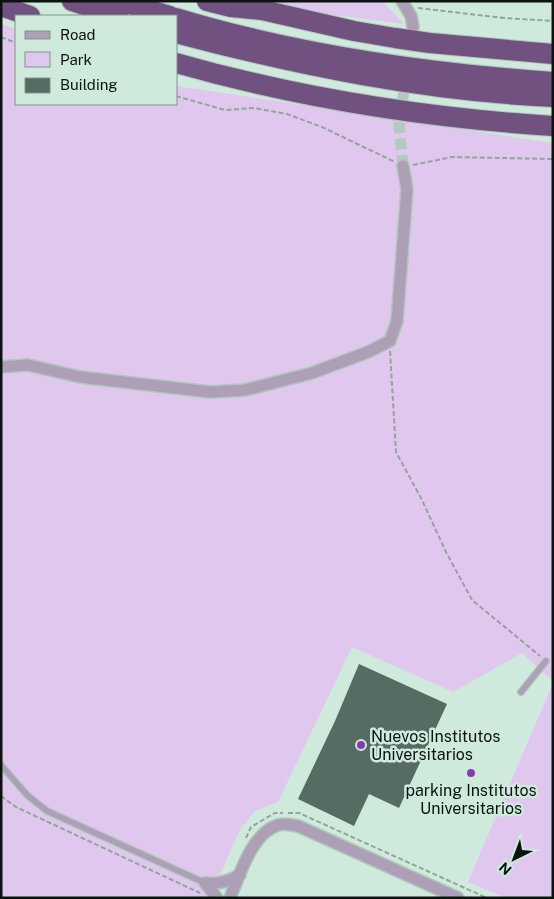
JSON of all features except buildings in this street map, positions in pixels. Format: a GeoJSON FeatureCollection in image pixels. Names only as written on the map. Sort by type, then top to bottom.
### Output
{"type":"FeatureCollection","features":[{"type":"Feature","properties":{"kind":"highway"},"geometry":{"type":"LineString","coordinates":[[72,1],[115,15]]}},
{"type":"Feature","properties":{"kind":"highway"},"geometry":{"type":"LineString","coordinates":[[119,1],[167,15]]}},
{"type":"Feature","properties":{"kind":"highway"},"geometry":{"type":"LineString","coordinates":[[207,1],[231,7],[262,10],[354,31],[404,39],[553,54]]}},
{"type":"Feature","properties":{"kind":"highway"},"geometry":{"type":"LineString","coordinates":[[1,6],[27,15]]}},
{"type":"Feature","properties":{"kind":"highway"},"geometry":{"type":"LineString","coordinates":[[178,19],[243,35],[354,58],[446,73],[553,82]]}},
{"type":"Feature","properties":{"kind":"highway"},"geometry":{"type":"LineString","coordinates":[[178,33],[277,58],[383,79],[460,90],[553,97]]}},
{"type":"Feature","properties":{"kind":"highway"},"geometry":{"type":"LineString","coordinates":[[178,63],[257,83],[380,108],[450,117],[553,126]]}},
{"type":"Feature","properties":{"kind":"highway"},"geometry":{"type":"LineString","coordinates":[[492,78],[511,72],[553,75]]}},
{"type":"Feature","properties":{"kind":"street"},"geometry":{"type":"LineString","coordinates":[[403,4],[411,16],[413,27]]}},
{"type":"Feature","properties":{"kind":"street"},"geometry":{"type":"LineString","coordinates":[[1,366],[28,365],[80,377],[210,392],[245,390],[312,373],[368,352],[390,341],[397,321],[407,188],[403,166]]}},
{"type":"Feature","properties":{"kind":"street"},"geometry":{"type":"LineString","coordinates":[[230,898],[256,842],[270,828],[280,824],[298,826],[458,898]]}},
{"type":"Feature","properties":{"kind":"street"},"geometry":{"type":"LineString","coordinates":[[205,883],[220,883],[240,875]]}},
{"type":"Feature","properties":{"kind":"street"},"geometry":{"type":"LineString","coordinates":[[205,883],[216,898]]}},
{"type":"Feature","properties":{"kind":"lane"},"geometry":{"type":"LineString","coordinates":[[521,692],[546,661]]}},
{"type":"Feature","properties":{"kind":"lane"},"geometry":{"type":"LineString","coordinates":[[1,765],[27,795],[47,811],[205,883]]}},
{"type":"Feature","properties":{"kind":"path"},"geometry":{"type":"LineString","coordinates":[[403,4],[504,18],[553,21]]}},
{"type":"Feature","properties":{"kind":"path"},"geometry":{"type":"LineString","coordinates":[[1,38],[15,43]]}},
{"type":"Feature","properties":{"kind":"path"},"geometry":{"type":"LineString","coordinates":[[178,97],[225,110],[254,108],[287,114],[322,127],[403,166],[452,157],[553,159]]}},
{"type":"Feature","properties":{"kind":"path"},"geometry":{"type":"LineString","coordinates":[[390,341],[396,452],[472,600],[546,661]]}},
{"type":"Feature","properties":{"kind":"path"},"geometry":{"type":"LineString","coordinates":[[1,796],[16,808],[204,896]]}},
{"type":"Feature","properties":{"kind":"green space"},"geometry":{"type":"Polygon","coordinates":[[[270,1],[382,1],[404,24],[305,11],[270,1]]]}},
{"type":"Feature","properties":{"kind":"green space"},"geometry":{"type":"Polygon","coordinates":[[[1,24],[15,29],[15,105],[178,105],[178,86],[553,143],[553,681],[522,653],[453,692],[352,647],[278,802],[255,811],[241,828],[209,898],[1,898],[1,24]]]}},
{"type":"Feature","properties":{"kind":"green space"},"geometry":{"type":"Polygon","coordinates":[[[553,683],[553,898],[506,898],[468,882],[553,683]]]}},
{"type":"Feature","properties":{"kind":"tunnel"},"geometry":{"type":"LineString","coordinates":[[403,166],[399,125],[412,37]]}},
{"type":"Feature","properties":{"kind":"place","name":"Nuevos Institutos Universitarios"},"geometry":{"type":"Point","coordinates":[361,745]}},
{"type":"Feature","properties":{"kind":"place","name":"parking Institutos Universitarios"},"geometry":{"type":"Point","coordinates":[471,773]}}]}
